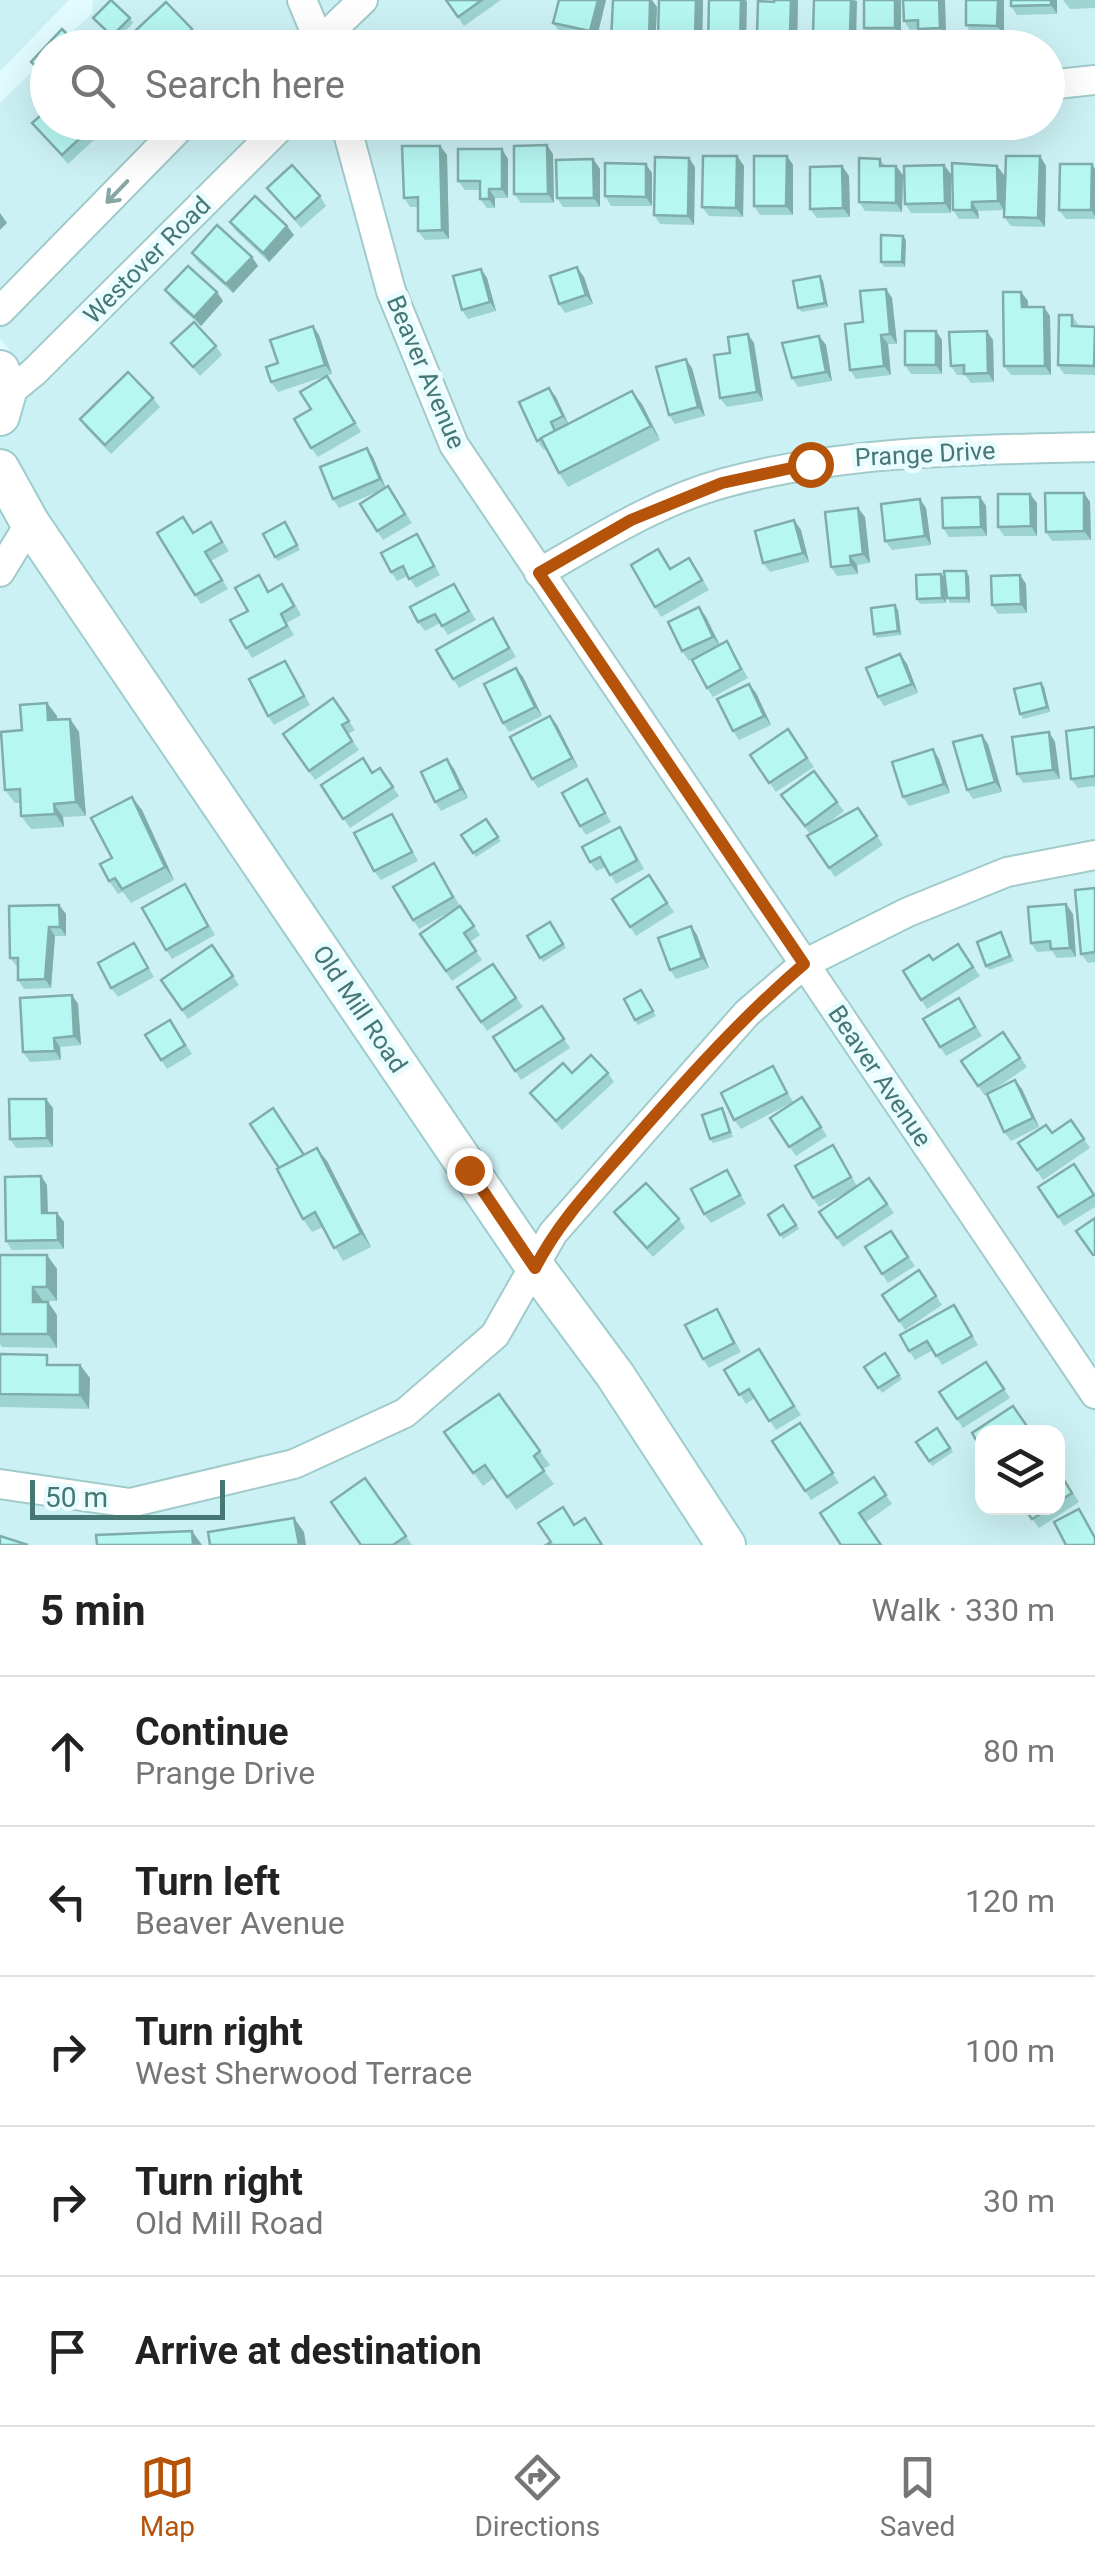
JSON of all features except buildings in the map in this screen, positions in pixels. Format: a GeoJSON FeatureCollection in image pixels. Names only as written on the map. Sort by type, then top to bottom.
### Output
{"type":"FeatureCollection","features":[{"type":"Feature","properties":{"kind":"main road","name":"Old Mill Road"},"geometry":{"type":"LineString","coordinates":[[0,470],[30,524],[535,1268],[615,1374],[726,1545]]}},
{"type":"Feature","properties":{"kind":"street"},"geometry":{"type":"LineString","coordinates":[[302,0],[311,30]]}},
{"type":"Feature","properties":{"kind":"street"},"geometry":{"type":"LineString","coordinates":[[333,30],[363,0]]}},
{"type":"Feature","properties":{"kind":"street"},"geometry":{"type":"LineString","coordinates":[[1065,83],[1095,80]]}},
{"type":"Feature","properties":{"kind":"street"},"geometry":{"type":"LineString","coordinates":[[0,311],[167,140]]}},
{"type":"Feature","properties":{"kind":"street","name":"Westover Road"},"geometry":{"type":"LineString","coordinates":[[2,394],[266,140]]}},
{"type":"Feature","properties":{"kind":"street","name":"Beaver Avenue"},"geometry":{"type":"LineString","coordinates":[[349,140],[391,291],[421,373],[454,445],[1095,1394]]}},
{"type":"Feature","properties":{"kind":"street","name":"Prange Drive"},"geometry":{"type":"LineString","coordinates":[[539,573],[631,520],[722,483],[840,458],[1095,448]]}},
{"type":"Feature","properties":{"kind":"street"},"geometry":{"type":"LineString","coordinates":[[0,572],[30,524]]}},
{"type":"Feature","properties":{"kind":"street"},"geometry":{"type":"LineString","coordinates":[[0,1484],[130,1504],[294,1464],[405,1413],[495,1334],[553,1233],[747,1013],[804,964],[908,912],[1007,872],[1095,855]]}},
{"type":"Feature","properties":{"kind":"shaded area"},"geometry":{"type":"Polygon","coordinates":[[[0,0],[69,0],[40,30],[30,30],[30,40],[0,71],[0,0]]]}},
{"type":"Feature","properties":{"kind":"shaded area"},"geometry":{"type":"Polygon","coordinates":[[[93,0],[1095,0],[1095,1545],[0,1545],[0,437],[14,426],[23,408],[21,374],[13,354],[0,339],[0,103],[30,74],[30,140],[1065,140],[1065,30],[74,30],[92,13],[93,0]]]}},
{"type":"Feature","properties":{"kind":"route"},"geometry":{"type":"LineString","coordinates":[[469,1170],[535,1268],[553,1233],[650,1120],[747,1013],[804,964],[539,573],[631,520],[722,483],[810,464]]}}]}
